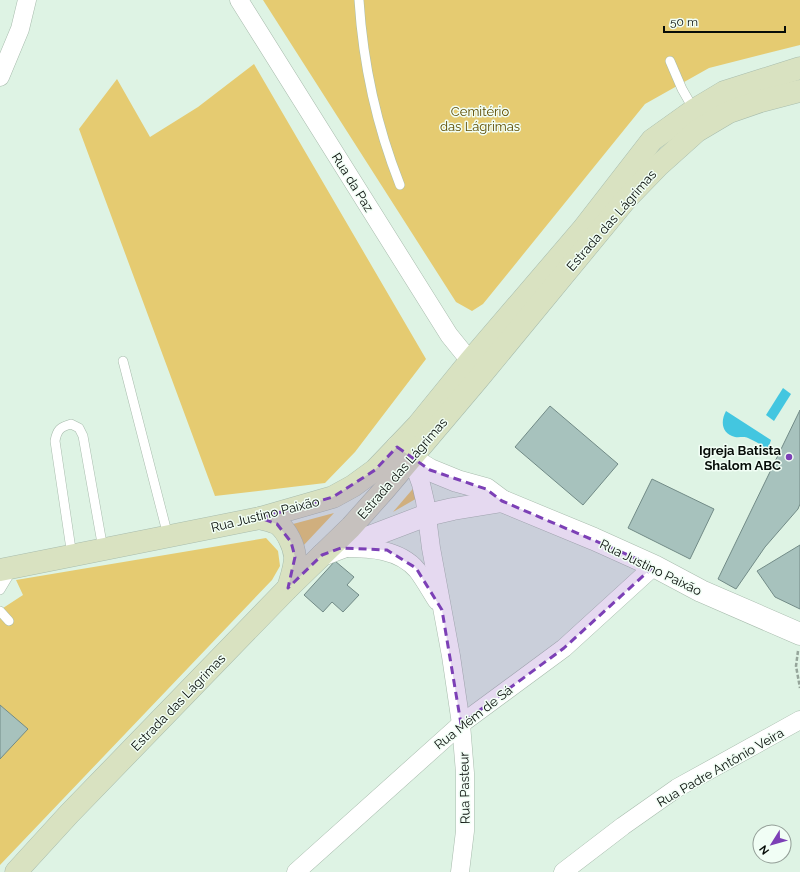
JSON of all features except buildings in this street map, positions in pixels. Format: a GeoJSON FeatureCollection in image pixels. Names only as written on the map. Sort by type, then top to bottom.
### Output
{"type":"FeatureCollection","features":[{"type":"Feature","properties":{"kind":"main road","name":"Estrada das Lágrimas"},"geometry":{"type":"LineString","coordinates":[[404,453],[418,425],[470,361],[583,229],[652,140],[694,110],[724,92],[800,68]]}},
{"type":"Feature","properties":{"kind":"main road","name":"Estrada das Lágrimas"},"geometry":{"type":"LineString","coordinates":[[16,872],[288,588],[331,551],[361,516],[404,453],[627,198],[658,166],[697,131],[730,112],[761,101],[800,91]]}},
{"type":"Feature","properties":{"kind":"main road","name":"Rua Justino Paixão"},"geometry":{"type":"LineString","coordinates":[[7,568],[260,518],[333,497],[404,453]]}},
{"type":"Feature","properties":{"kind":"main road"},"geometry":{"type":"LineString","coordinates":[[260,518],[277,524],[286,532],[291,542],[295,557],[288,588]]}},
{"type":"Feature","properties":{"kind":"street"},"geometry":{"type":"LineString","coordinates":[[0,77],[20,29],[27,0]]}},
{"type":"Feature","properties":{"kind":"street","name":"Rua da Paz"},"geometry":{"type":"LineString","coordinates":[[239,0],[449,335],[470,361]]}},
{"type":"Feature","properties":{"kind":"street","name":"Rua Justino Paixão"},"geometry":{"type":"LineString","coordinates":[[404,453],[430,470],[457,482],[486,489],[502,501],[594,539],[654,566],[799,641]]}},
{"type":"Feature","properties":{"kind":"street","name":"Rua Pasteur"},"geometry":{"type":"LineString","coordinates":[[404,453],[421,484],[461,724],[465,773],[465,831],[460,872]]}},
{"type":"Feature","properties":{"kind":"street"},"geometry":{"type":"LineString","coordinates":[[331,551],[427,515],[502,501]]}},
{"type":"Feature","properties":{"kind":"street","name":"Rua Pasteur"},"geometry":{"type":"LineString","coordinates":[[331,551],[387,550],[416,568],[442,610]]}},
{"type":"Feature","properties":{"kind":"street","name":"Rua Mém de Sá"},"geometry":{"type":"LineString","coordinates":[[296,872],[461,724],[564,648],[654,566]]}},
{"type":"Feature","properties":{"kind":"street","name":"Rua Padre Antônio Veira"},"geometry":{"type":"LineString","coordinates":[[564,872],[623,826],[677,788],[800,720]]}},
{"type":"Feature","properties":{"kind":"lane"},"geometry":{"type":"LineString","coordinates":[[358,0],[367,71],[390,159],[400,185]]}},
{"type":"Feature","properties":{"kind":"lane"},"geometry":{"type":"LineString","coordinates":[[670,61],[682,89],[694,110]]}},
{"type":"Feature","properties":{"kind":"lane"},"geometry":{"type":"LineString","coordinates":[[123,361],[168,536]]}},
{"type":"Feature","properties":{"kind":"lane"},"geometry":{"type":"LineString","coordinates":[[72,556],[54,441],[57,432],[62,426],[71,424],[79,428],[83,436],[103,549]]}},
{"type":"Feature","properties":{"kind":"lane"},"geometry":{"type":"LineString","coordinates":[[0,590],[7,568]]}},
{"type":"Feature","properties":{"kind":"lane"},"geometry":{"type":"LineString","coordinates":[[0,611],[9,621]]}},
{"type":"Feature","properties":{"kind":"path"},"geometry":{"type":"LineString","coordinates":[[799,641],[796,666],[800,688]]}},
{"type":"Feature","properties":{"kind":"highlighted area"},"geometry":{"type":"Polygon","coordinates":[[[397,447],[430,470],[486,489],[502,501],[654,566],[564,648],[461,724],[442,610],[416,568],[387,550],[341,548],[322,555],[288,588],[295,557],[291,542],[277,524],[260,518],[333,497],[375,470],[397,447]]]}},
{"type":"Feature","properties":{"kind":"green space","name":"Cemitério das Lágrimas"},"geometry":{"type":"Polygon","coordinates":[[[263,0],[800,0],[800,45],[709,68],[645,104],[483,304],[472,311],[456,302],[263,0]]]}},
{"type":"Feature","properties":{"kind":"green space"},"geometry":{"type":"Polygon","coordinates":[[[254,64],[426,359],[355,452],[325,483],[215,496],[79,129],[117,79],[150,137],[198,107],[254,64]]]}},
{"type":"Feature","properties":{"kind":"green space"},"geometry":{"type":"Polygon","coordinates":[[[417,484],[419,497],[393,512],[417,484]]]}},
{"type":"Feature","properties":{"kind":"green space"},"geometry":{"type":"Polygon","coordinates":[[[334,513],[303,546],[293,524],[334,513]]]}},
{"type":"Feature","properties":{"kind":"green space"},"geometry":{"type":"Polygon","coordinates":[[[266,538],[278,551],[280,566],[272,580],[0,865],[0,610],[23,595],[16,580],[266,538]]]}},
{"type":"Feature","properties":{"kind":"water"},"geometry":{"type":"Polygon","coordinates":[[[783,388],[791,394],[774,421],[766,415],[783,388]]]}},
{"type":"Feature","properties":{"kind":"water"},"geometry":{"type":"Polygon","coordinates":[[[726,411],[771,440],[768,449],[748,438],[735,437],[727,433],[723,427],[723,419],[726,411]]]}},
{"type":"Feature","properties":{"kind":"place","name":"Igreja Batista Shalom ABC"},"geometry":{"type":"Point","coordinates":[789,457]}}]}
